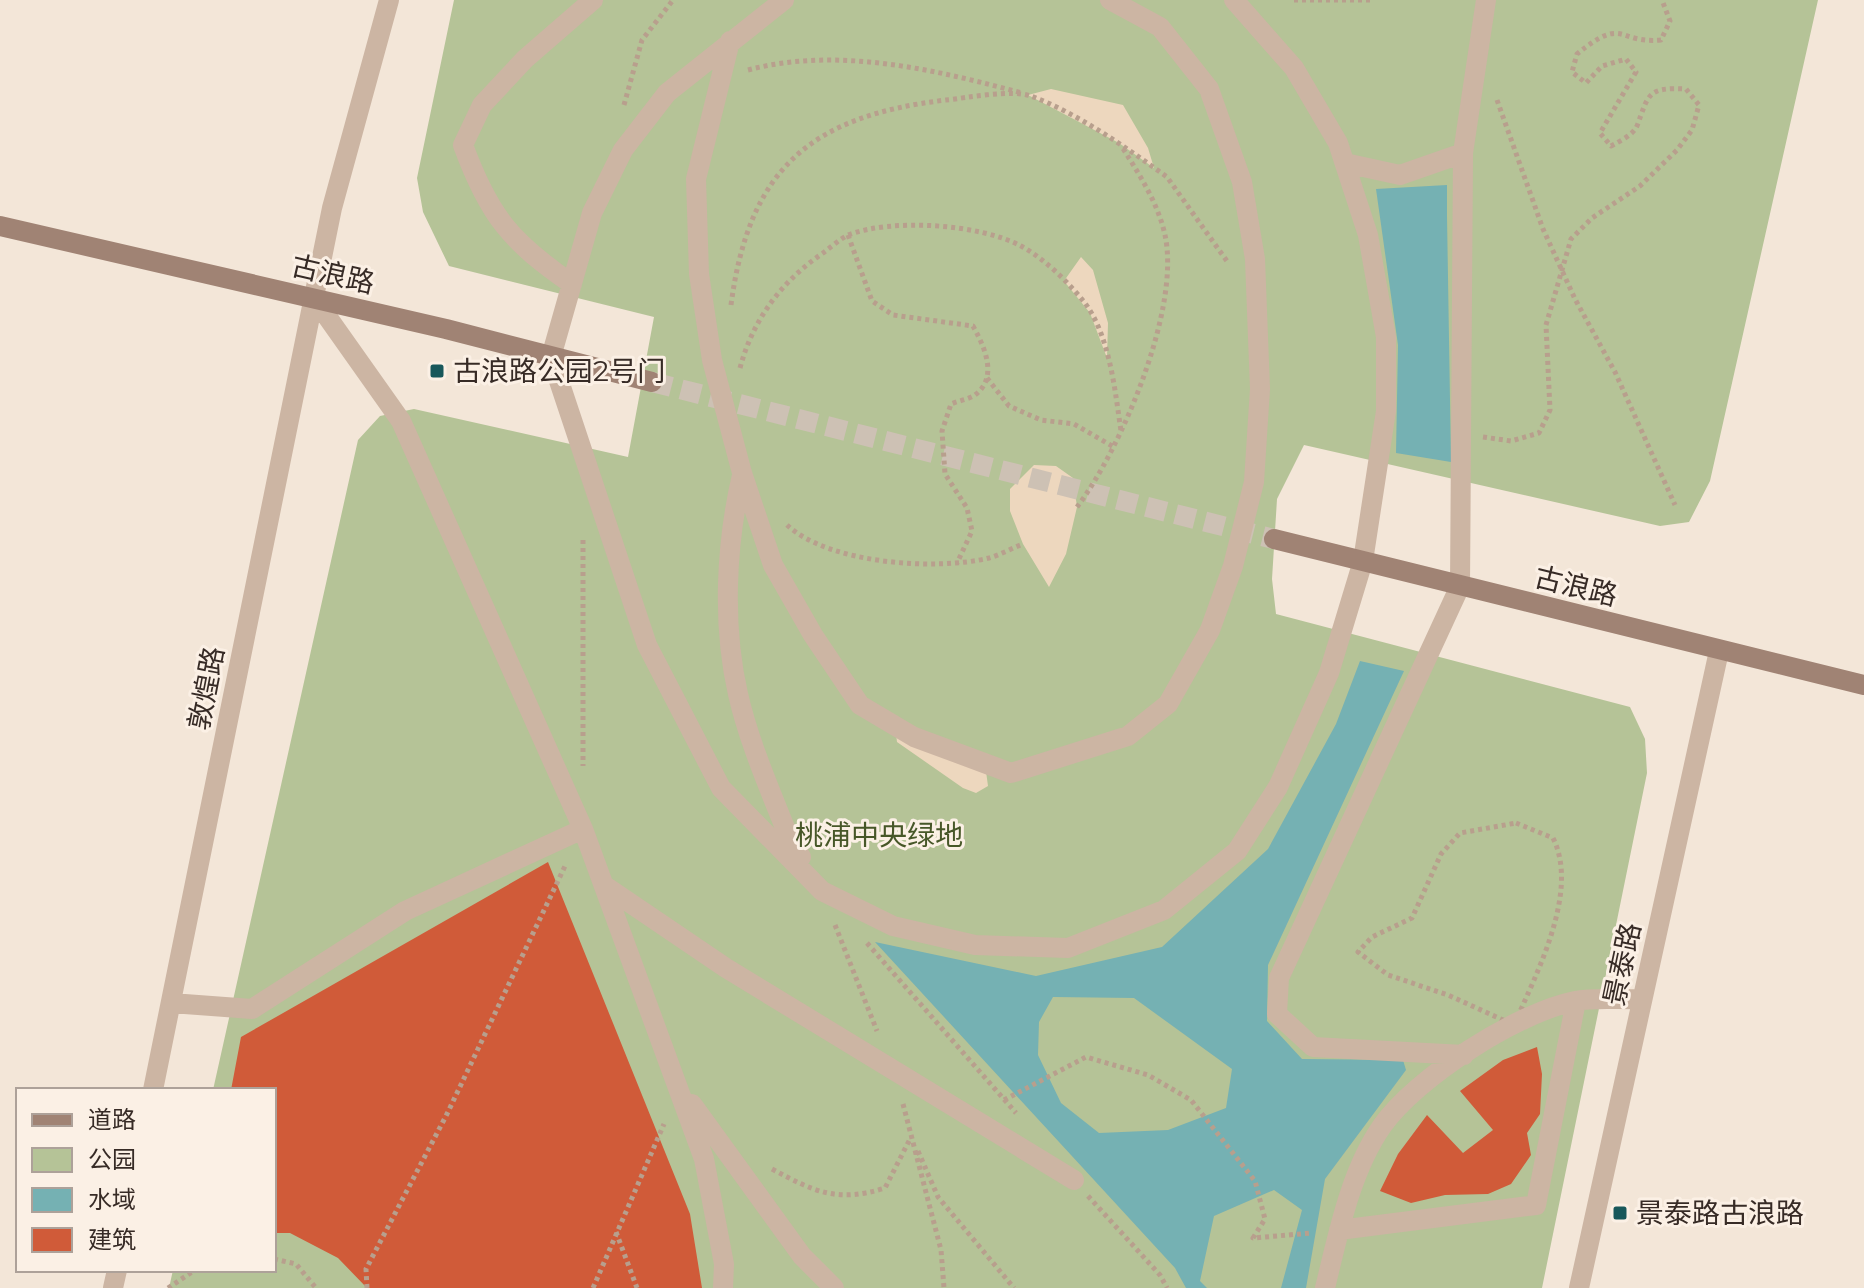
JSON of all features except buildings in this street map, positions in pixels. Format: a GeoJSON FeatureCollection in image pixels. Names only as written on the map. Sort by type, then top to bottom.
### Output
{"type":"FeatureCollection","features":[{"type":"Feature","properties":{"kind":"main road","name":"古浪路"},"geometry":{"type":"LineString","coordinates":[[0,226],[314,298],[652,382]]}},
{"type":"Feature","properties":{"kind":"main road","name":"古浪路"},"geometry":{"type":"LineString","coordinates":[[1274,539],[1864,685]]}},
{"type":"Feature","properties":{"kind":"street","name":"敦煌路"},"geometry":{"type":"LineString","coordinates":[[153,1088],[332,208],[389,0]]}},
{"type":"Feature","properties":{"kind":"street"},"geometry":{"type":"LineString","coordinates":[[572,284],[525,252],[501,222],[477,184],[463,145],[482,105],[525,59],[593,0]]}},
{"type":"Feature","properties":{"kind":"street"},"geometry":{"type":"LineString","coordinates":[[784,0],[667,93],[623,150],[592,213],[551,357],[654,658],[721,788],[822,891],[893,926],[975,945],[1068,948],[1164,910],[1237,851],[1278,787],[1329,673],[1363,561],[1386,411],[1386,337],[1368,235],[1338,143],[1294,68],[1234,0]]}},
{"type":"Feature","properties":{"kind":"street"},"geometry":{"type":"LineString","coordinates":[[730,41],[696,179],[699,274],[712,360],[742,473],[773,565],[813,635],[860,705],[914,737],[1011,773],[1128,736],[1168,704],[1210,630],[1233,566],[1254,482],[1260,389],[1255,259],[1242,182],[1209,89],[1160,27],[1110,0]]}},
{"type":"Feature","properties":{"kind":"street"},"geometry":{"type":"LineString","coordinates":[[1464,1055],[1313,1047],[1277,1014],[1279,978],[1460,586],[1463,153],[1486,0]]}},
{"type":"Feature","properties":{"kind":"street"},"geometry":{"type":"LineString","coordinates":[[1345,163],[1400,175],[1463,153]]}},
{"type":"Feature","properties":{"kind":"street"},"geometry":{"type":"LineString","coordinates":[[314,298],[401,421],[583,829],[704,1159],[724,1264],[732,1288]]}},
{"type":"Feature","properties":{"kind":"street"},"geometry":{"type":"LineString","coordinates":[[742,473],[729,529],[730,622],[737,694],[789,838],[822,891]]}},
{"type":"Feature","properties":{"kind":"street","name":"景泰路"},"geometry":{"type":"LineString","coordinates":[[1579,1288],[1719,651]]}},
{"type":"Feature","properties":{"kind":"street"},"geometry":{"type":"LineString","coordinates":[[171,1003],[252,1009],[405,911],[583,829]]}},
{"type":"Feature","properties":{"kind":"street"},"geometry":{"type":"LineString","coordinates":[[605,886],[726,968],[1074,1180]]}},
{"type":"Feature","properties":{"kind":"street"},"geometry":{"type":"LineString","coordinates":[[1325,1288],[1339,1230],[1381,1128],[1412,1091],[1464,1055],[1532,1015],[1576,1001],[1642,999]]}},
{"type":"Feature","properties":{"kind":"street"},"geometry":{"type":"LineString","coordinates":[[1339,1230],[1536,1205],[1576,1001]]}},
{"type":"Feature","properties":{"kind":"street"},"geometry":{"type":"LineString","coordinates":[[680,1088],[802,1256],[834,1288]]}},
{"type":"Feature","properties":{"kind":"street"},"geometry":{"type":"LineString","coordinates":[[723,1288],[724,1264]]}},
{"type":"Feature","properties":{"kind":"path"},"geometry":{"type":"LineString","coordinates":[[623,150],[624,99],[642,40],[673,0]]}},
{"type":"Feature","properties":{"kind":"path"},"geometry":{"type":"LineString","coordinates":[[1294,0],[1374,0]]}},
{"type":"Feature","properties":{"kind":"path"},"geometry":{"type":"LineString","coordinates":[[1462,417],[1485,438],[1511,441],[1539,433],[1550,410],[1546,325],[1571,239],[1592,218],[1640,186],[1692,130],[1699,105],[1686,89],[1661,88],[1645,99],[1636,128],[1611,146],[1600,133],[1636,72],[1626,59],[1602,66],[1586,83],[1572,72],[1577,54],[1608,32],[1622,32],[1646,42],[1661,40],[1670,21],[1662,0]]}},
{"type":"Feature","properties":{"kind":"path"},"geometry":{"type":"LineString","coordinates":[[721,77],[770,64],[911,66],[1028,95],[1119,143],[1167,177],[1233,271]]}},
{"type":"Feature","properties":{"kind":"path"},"geometry":{"type":"LineString","coordinates":[[731,310],[740,248],[759,201],[779,170],[814,139],[893,109],[990,95],[1028,95]]}},
{"type":"Feature","properties":{"kind":"path"},"geometry":{"type":"LineString","coordinates":[[1495,96],[1561,269],[1615,372],[1675,505]]}},
{"type":"Feature","properties":{"kind":"path"},"geometry":{"type":"LineString","coordinates":[[1077,507],[1100,477],[1121,431],[1157,331],[1165,278],[1166,237],[1148,188],[1119,143]]}},
{"type":"Feature","properties":{"kind":"path"},"geometry":{"type":"LineString","coordinates":[[738,380],[748,338],[770,304],[793,274],[848,235],[889,228],[933,226],[978,231],[1021,246],[1057,274],[1087,306],[1102,339],[1115,388],[1121,431]]}},
{"type":"Feature","properties":{"kind":"path"},"geometry":{"type":"LineString","coordinates":[[848,235],[872,301],[893,315],[973,326],[987,350],[987,378],[975,395],[951,404],[942,431],[945,474],[967,508],[972,531],[957,563]]}},
{"type":"Feature","properties":{"kind":"path"},"geometry":{"type":"LineString","coordinates":[[987,378],[1009,406],[1041,420],[1074,424],[1114,447]]}},
{"type":"Feature","properties":{"kind":"path"},"geometry":{"type":"LineString","coordinates":[[780,517],[790,528],[824,545],[870,558],[914,564],[991,558],[1023,544]]}},
{"type":"Feature","properties":{"kind":"path"},"geometry":{"type":"LineString","coordinates":[[583,532],[583,782]]}},
{"type":"Feature","properties":{"kind":"path"},"geometry":{"type":"LineString","coordinates":[[1516,823],[1553,838],[1564,858],[1547,950],[1514,1025],[1448,995],[1388,975],[1358,952],[1372,937],[1412,918],[1441,854],[1460,833],[1516,823]]}},
{"type":"Feature","properties":{"kind":"path"},"geometry":{"type":"LineString","coordinates":[[367,1288],[366,1269],[447,1114],[583,829]]}},
{"type":"Feature","properties":{"kind":"path"},"geometry":{"type":"LineString","coordinates":[[863,937],[1024,1123]]}},
{"type":"Feature","properties":{"kind":"path"},"geometry":{"type":"LineString","coordinates":[[1004,1100],[1086,1057],[1148,1075],[1191,1100],[1255,1181],[1265,1219],[1253,1238],[1339,1230]]}},
{"type":"Feature","properties":{"kind":"path"},"geometry":{"type":"LineString","coordinates":[[593,1288],[680,1088]]}},
{"type":"Feature","properties":{"kind":"path"},"geometry":{"type":"LineString","coordinates":[[770,1168],[828,1196],[857,1196],[885,1188],[911,1136],[938,1197],[1014,1288]]}},
{"type":"Feature","properties":{"kind":"path"},"geometry":{"type":"LineString","coordinates":[[1074,1180],[1160,1275],[1167,1288]]}},
{"type":"Feature","properties":{"kind":"path"},"geometry":{"type":"LineString","coordinates":[[616,1231],[637,1288]]}},
{"type":"Feature","properties":{"kind":"path"},"geometry":{"type":"LineString","coordinates":[[276,1259],[296,1264],[316,1288]]}},
{"type":"Feature","properties":{"kind":"path"},"geometry":{"type":"LineString","coordinates":[[168,1288],[192,1272]]}},
{"type":"Feature","properties":{"kind":"green space","name":"桃浦中央绿地"},"geometry":{"type":"Polygon","coordinates":[[[454,0],[1818,0],[1710,481],[1689,522],[1660,526],[1304,445],[1277,499],[1272,579],[1276,614],[1630,707],[1645,739],[1647,773],[1542,1288],[169,1288],[173,1272],[276,1272],[276,1088],[213,1088],[358,440],[380,416],[414,409],[628,457],[654,317],[449,266],[423,212],[417,178],[454,0]]]}},
{"type":"Feature","properties":{"kind":"shaded area"},"geometry":{"type":"Polygon","coordinates":[[[1051,89],[1123,105],[1148,148],[1154,168],[1119,143],[1028,95],[1051,89]]]}},
{"type":"Feature","properties":{"kind":"shaded area"},"geometry":{"type":"Polygon","coordinates":[[[1081,257],[1093,270],[1108,323],[1107,358],[1090,313],[1064,281],[1081,257]]]}},
{"type":"Feature","properties":{"kind":"shaded area"},"geometry":{"type":"Polygon","coordinates":[[[1034,465],[1056,466],[1073,478],[1077,507],[1066,554],[1049,587],[1023,544],[1010,511],[1010,489],[1034,465]]]}},
{"type":"Feature","properties":{"kind":"shaded area"},"geometry":{"type":"Polygon","coordinates":[[[895,725],[985,764],[988,786],[976,793],[963,788],[897,742],[895,725]]]}},
{"type":"Feature","properties":{"kind":"water"},"geometry":{"type":"Polygon","coordinates":[[[1447,185],[1451,462],[1396,453],[1398,345],[1376,189],[1447,185]]]}},
{"type":"Feature","properties":{"kind":"water"},"geometry":{"type":"Polygon","coordinates":[[[1360,661],[1404,671],[1268,965],[1267,1021],[1302,1059],[1403,1060],[1406,1070],[1325,1179],[1306,1288],[1281,1288],[1302,1210],[1274,1190],[1214,1216],[1200,1281],[1207,1288],[1186,1288],[1175,1268],[875,942],[1036,976],[1162,947],[1268,849],[1336,724],[1360,661]],[[1053,997],[1039,1022],[1038,1055],[1061,1103],[1099,1133],[1168,1130],[1226,1108],[1232,1069],[1134,998],[1053,997]]]}},
{"type":"Feature","properties":{"kind":"tunnel"},"geometry":{"type":"LineString","coordinates":[[652,382],[1274,539]]}},
{"type":"Feature","properties":{"kind":"place","name":"古浪路公园2号门"},"geometry":{"type":"Point","coordinates":[437,371]}},
{"type":"Feature","properties":{"kind":"place","name":"景泰路古浪路"},"geometry":{"type":"Point","coordinates":[1620,1213]}}]}
